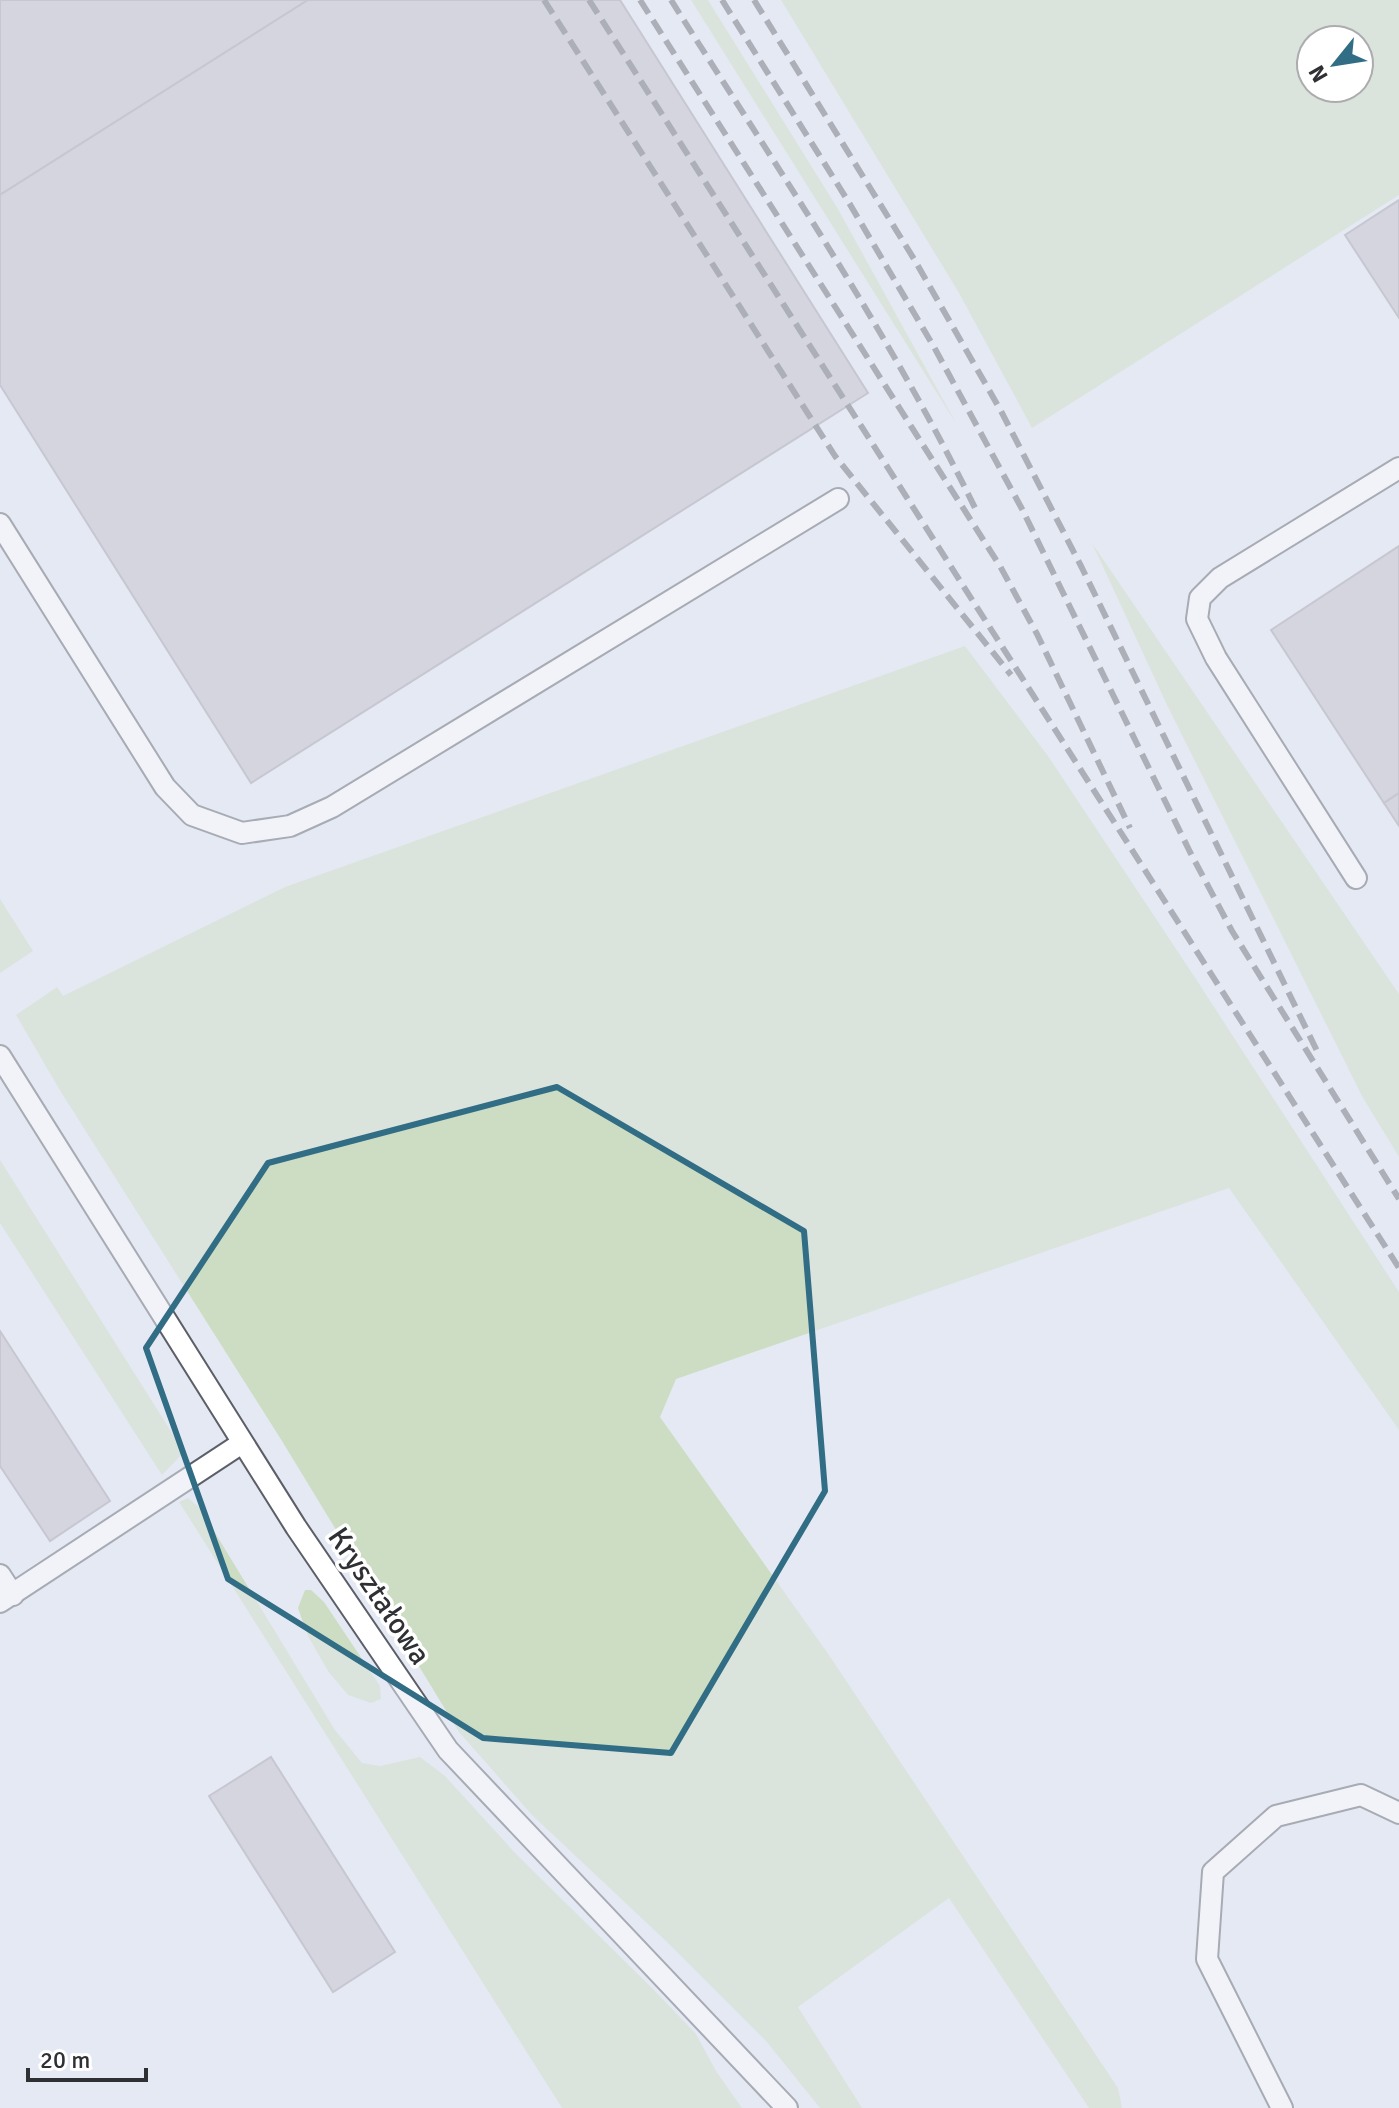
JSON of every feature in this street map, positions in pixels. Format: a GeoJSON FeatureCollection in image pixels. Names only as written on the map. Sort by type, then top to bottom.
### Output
{"type":"FeatureCollection","features":[{"type":"Feature","properties":{"kind":"lane"},"geometry":{"type":"LineString","coordinates":[[1356,878],[1216,658],[1197,619],[1200,598],[1220,578],[1399,468]]}},
{"type":"Feature","properties":{"kind":"lane"},"geometry":{"type":"LineString","coordinates":[[0,524],[165,787],[192,815],[242,833],[290,826],[332,807],[838,499]]}},
{"type":"Feature","properties":{"kind":"lane","name":"Kryształowa"},"geometry":{"type":"LineString","coordinates":[[0,1056],[296,1527],[448,1750],[787,2108]]}},
{"type":"Feature","properties":{"kind":"lane"},"geometry":{"type":"LineString","coordinates":[[0,1575],[6,1598],[242,1443]]}},
{"type":"Feature","properties":{"kind":"lane"},"geometry":{"type":"LineString","coordinates":[[1282,2108],[1207,1959],[1213,1872],[1276,1816],[1361,1795],[1399,1813]]}},
{"type":"Feature","properties":{"kind":"highlighted area"},"geometry":{"type":"Polygon","coordinates":[[[557,1087],[804,1231],[825,1491],[671,1753],[483,1738],[228,1579],[146,1348],[268,1163],[557,1087]]]}},
{"type":"Feature","properties":{"kind":"green space"},"geometry":{"type":"Polygon","coordinates":[[[691,0],[708,0],[838,209],[957,425],[691,0]]]}},
{"type":"Feature","properties":{"kind":"green space"},"geometry":{"type":"Polygon","coordinates":[[[781,0],[1399,0],[1399,195],[1032,428],[959,293],[781,0]]]}},
{"type":"Feature","properties":{"kind":"green space"},"geometry":{"type":"Polygon","coordinates":[[[1092,543],[1399,994],[1399,1157],[1363,1098],[1167,705],[1092,543]]]}},
{"type":"Feature","properties":{"kind":"green space"},"geometry":{"type":"Polygon","coordinates":[[[965,646],[1048,756],[1399,1292],[1399,1430],[1229,1188],[676,1379],[660,1417],[829,1655],[1118,2088],[1122,2108],[1089,2108],[949,1898],[798,2007],[862,2108],[820,2108],[766,2041],[668,1943],[532,1815],[459,1732],[16,1015],[57,987],[63,996],[285,887],[965,646]]]}},
{"type":"Feature","properties":{"kind":"green space"},"geometry":{"type":"Polygon","coordinates":[[[0,899],[33,951],[0,973],[0,899]]]}},
{"type":"Feature","properties":{"kind":"green space"},"geometry":{"type":"Polygon","coordinates":[[[0,1160],[184,1452],[162,1475],[0,1223],[0,1160]]]}},
{"type":"Feature","properties":{"kind":"green space"},"geometry":{"type":"Polygon","coordinates":[[[188,1498],[200,1508],[335,1730],[362,1763],[380,1766],[420,1757],[445,1776],[517,1855],[696,2034],[716,2071],[742,2108],[562,2108],[179,1502],[188,1498]]]}},
{"type":"Feature","properties":{"kind":"green space"},"geometry":{"type":"Polygon","coordinates":[[[305,1590],[311,1590],[324,1602],[380,1686],[381,1699],[371,1703],[348,1695],[328,1671],[308,1636],[298,1608],[305,1590]]]}},
{"type":"Feature","properties":{"kind":"building"},"geometry":{"type":"Polygon","coordinates":[[[0,0],[308,0],[0,195],[0,0]]]}},
{"type":"Feature","properties":{"kind":"building"},"geometry":{"type":"Polygon","coordinates":[[[308,0],[620,0],[868,393],[251,783],[0,385],[0,195],[308,0]]]}},
{"type":"Feature","properties":{"kind":"building"},"geometry":{"type":"Polygon","coordinates":[[[1399,200],[1399,318],[1345,235],[1399,200]]]}},
{"type":"Feature","properties":{"kind":"building"},"geometry":{"type":"Polygon","coordinates":[[[1399,546],[1399,793],[1384,803],[1271,630],[1399,546]]]}},
{"type":"Feature","properties":{"kind":"building"},"geometry":{"type":"Polygon","coordinates":[[[1399,793],[1399,826],[1384,803],[1399,793]]]}},
{"type":"Feature","properties":{"kind":"building"},"geometry":{"type":"Polygon","coordinates":[[[0,1331],[110,1501],[50,1541],[0,1466],[0,1331]]]}},
{"type":"Feature","properties":{"kind":"building"},"geometry":{"type":"Polygon","coordinates":[[[271,1757],[395,1952],[333,1992],[209,1796],[271,1757]]]}},
{"type":"Feature","properties":{"kind":"railway"},"geometry":{"type":"LineString","coordinates":[[544,0],[835,456],[1011,675]]}},
{"type":"Feature","properties":{"kind":"railway"},"geometry":{"type":"LineString","coordinates":[[589,0],[1399,1268]]}},
{"type":"Feature","properties":{"kind":"railway"},"geometry":{"type":"LineString","coordinates":[[640,0],[1000,566],[1037,634],[1130,828]]}},
{"type":"Feature","properties":{"kind":"railway"},"geometry":{"type":"LineString","coordinates":[[671,0],[870,316],[977,512]]}},
{"type":"Feature","properties":{"kind":"railway"},"geometry":{"type":"LineString","coordinates":[[722,0],[848,201],[934,347],[1022,509],[1190,852],[1232,931],[1399,1199]]}},
{"type":"Feature","properties":{"kind":"railway"},"geometry":{"type":"LineString","coordinates":[[754,0],[914,259],[1001,411],[1082,568],[1318,1053]]}}]}
